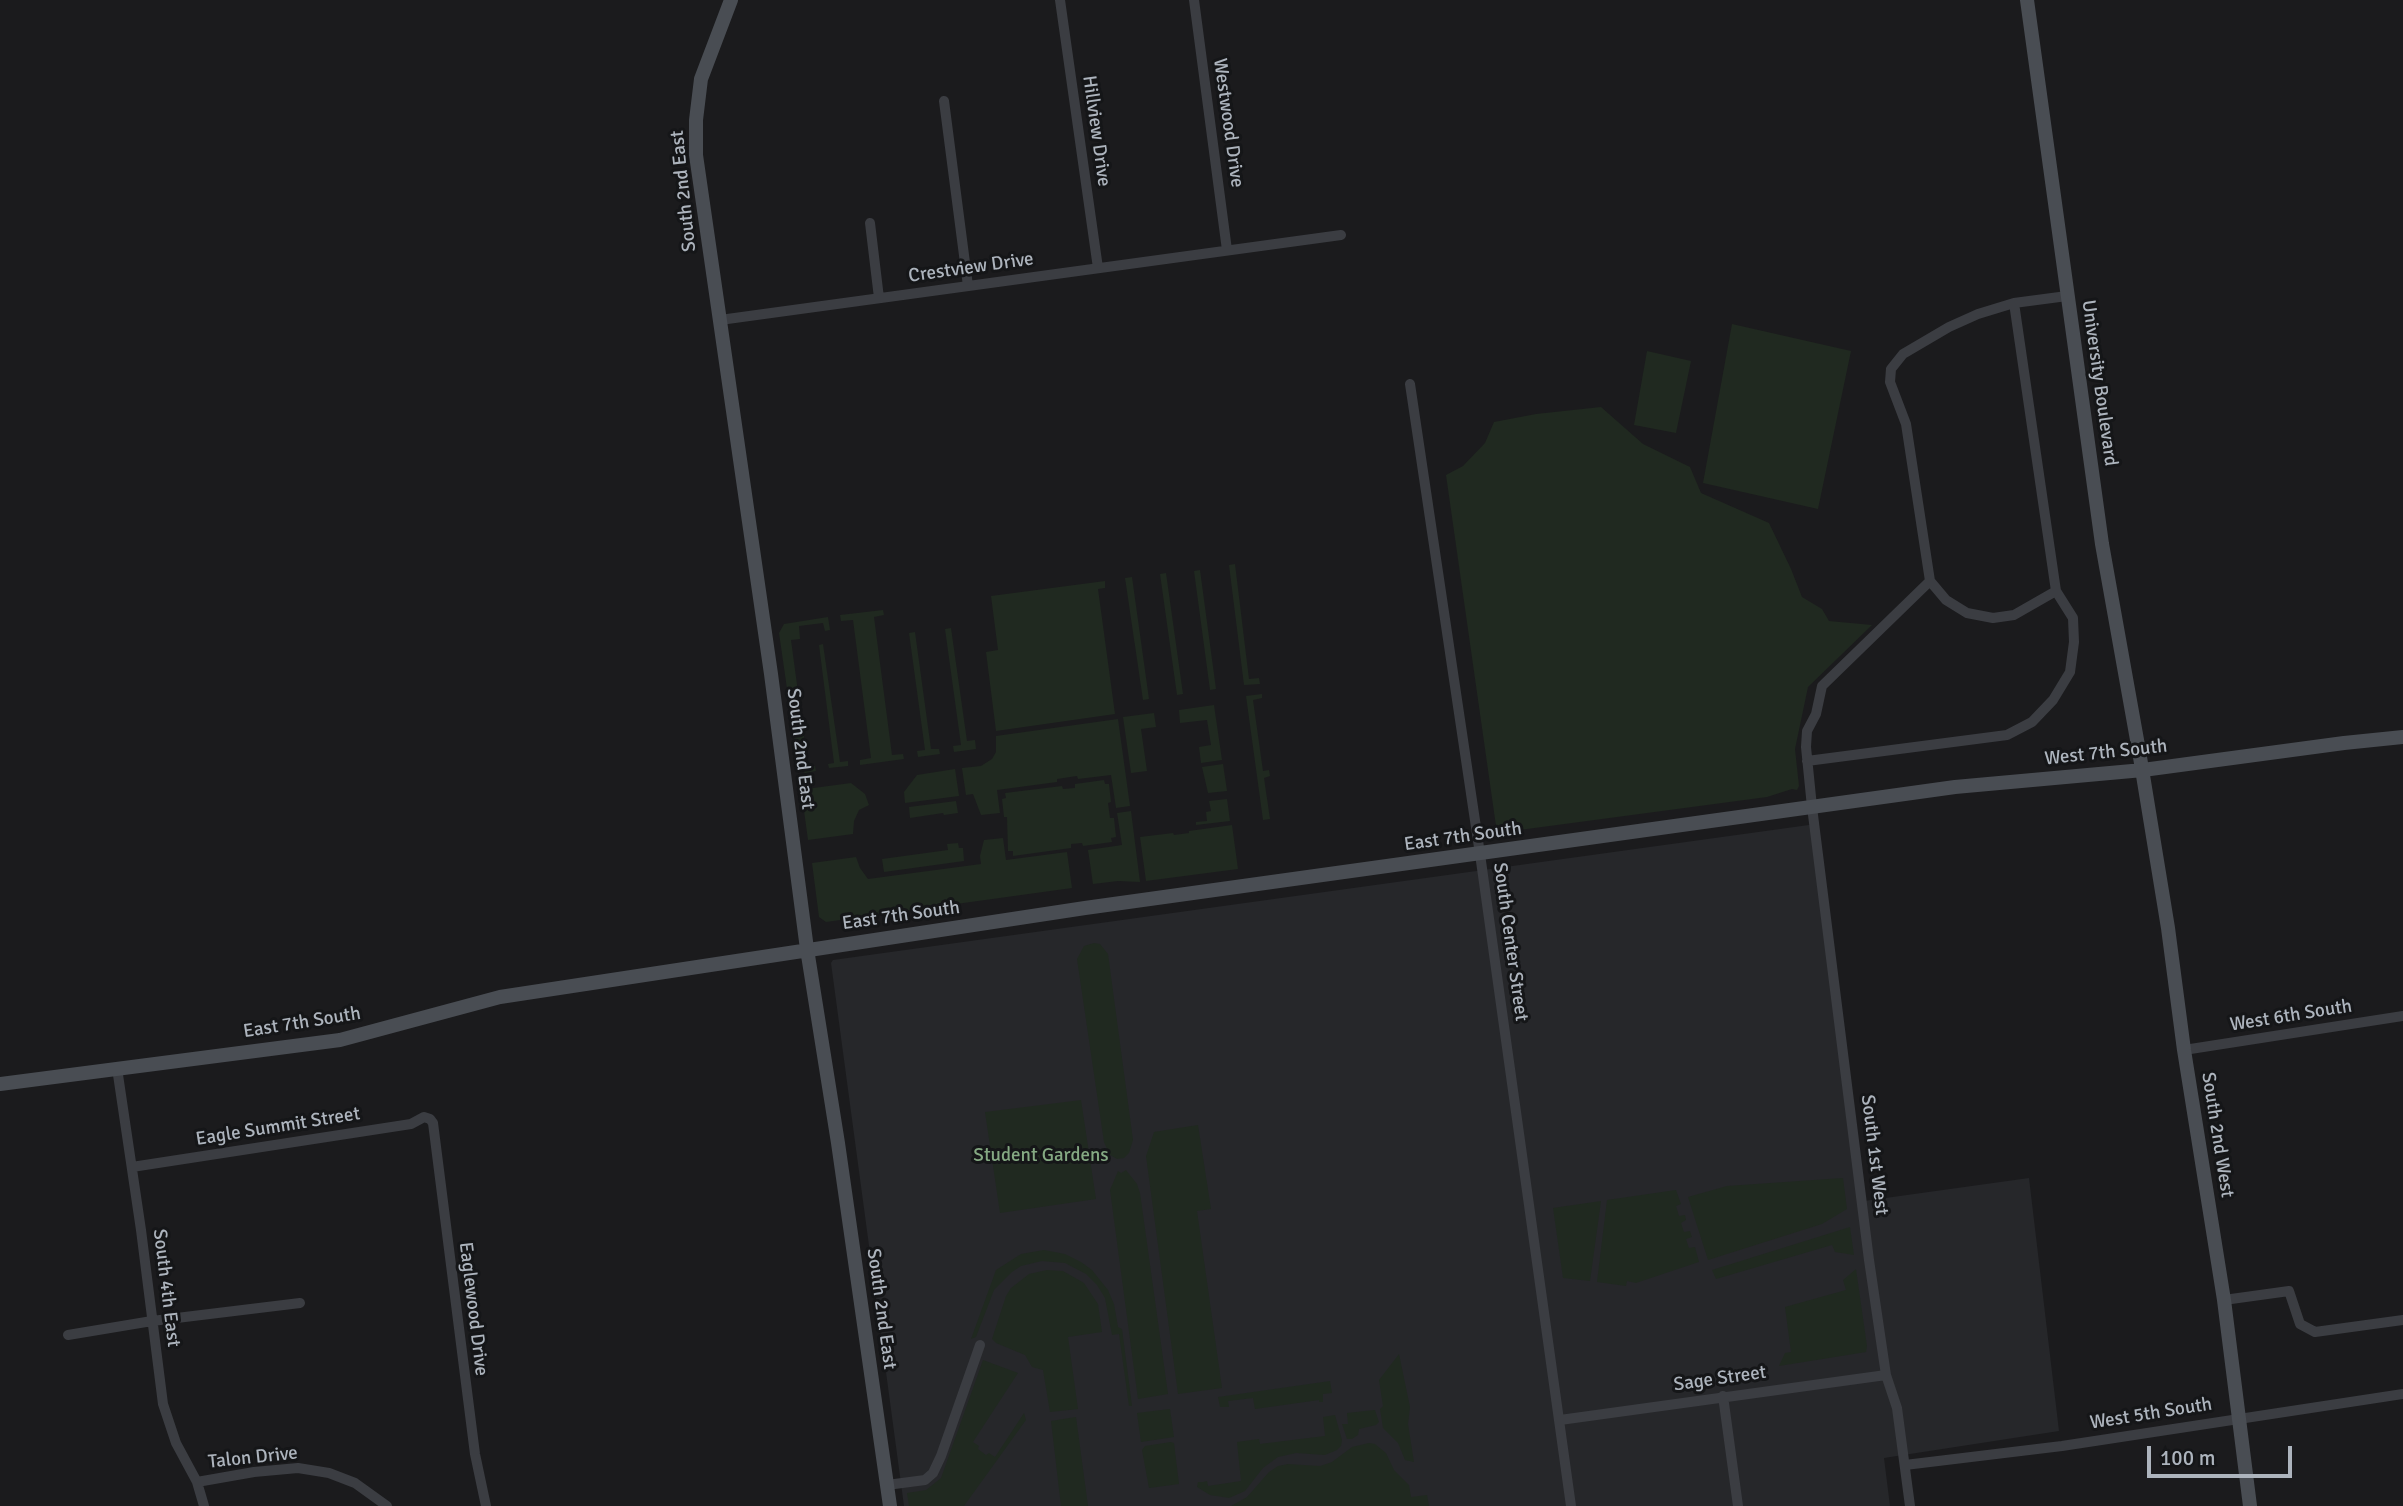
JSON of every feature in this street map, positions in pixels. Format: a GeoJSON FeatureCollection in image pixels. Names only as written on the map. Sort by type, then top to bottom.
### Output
{"type":"FeatureCollection","features":[{"type":"Feature","properties":{"kind":"main road","name":"South 2nd East"},"geometry":{"type":"LineString","coordinates":[[731,0],[701,79],[696,120],[696,155],[768,652],[807,949],[890,1506]]}},
{"type":"Feature","properties":{"kind":"main road","name":"University Boulevard"},"geometry":{"type":"LineString","coordinates":[[2027,0],[2102,544],[2143,770]]}},
{"type":"Feature","properties":{"kind":"main road","name":"West 7th South"},"geometry":{"type":"LineString","coordinates":[[1812,807],[1955,787],[2143,770],[2403,737]]}},
{"type":"Feature","properties":{"kind":"main road","name":"South 2nd West"},"geometry":{"type":"LineString","coordinates":[[2143,770],[2224,1300],[2250,1506]]}},
{"type":"Feature","properties":{"kind":"main road","name":"East 7th South"},"geometry":{"type":"LineString","coordinates":[[0,1084],[340,1040],[500,997],[807,949],[1812,807]]}},
{"type":"Feature","properties":{"kind":"street","name":"Hillview Drive"},"geometry":{"type":"LineString","coordinates":[[1060,0],[1098,268]]}},
{"type":"Feature","properties":{"kind":"street","name":"Westwood Drive"},"geometry":{"type":"LineString","coordinates":[[1194,0],[1227,250]]}},
{"type":"Feature","properties":{"kind":"street"},"geometry":{"type":"LineString","coordinates":[[944,101],[968,286]]}},
{"type":"Feature","properties":{"kind":"street"},"geometry":{"type":"LineString","coordinates":[[870,223],[879,298]]}},
{"type":"Feature","properties":{"kind":"street","name":"Crestview Drive"},"geometry":{"type":"LineString","coordinates":[[720,320],[1341,235]]}},
{"type":"Feature","properties":{"kind":"street"},"geometry":{"type":"LineString","coordinates":[[2056,591],[2014,615],[1993,618],[1967,613],[1946,600],[1930,581],[1906,424],[1890,382],[1891,369],[1903,355],[1949,327],[1978,314],[2014,303],[2067,296]]}},
{"type":"Feature","properties":{"kind":"street"},"geometry":{"type":"LineString","coordinates":[[1807,761],[2007,735],[2032,722],[2053,700],[2070,671],[2074,642],[2073,618],[2056,591],[2014,303]]}},
{"type":"Feature","properties":{"kind":"street","name":"South Center Street"},"geometry":{"type":"LineString","coordinates":[[1410,384],[1480,855],[1571,1506]]}},
{"type":"Feature","properties":{"kind":"street","name":"South 1st West"},"geometry":{"type":"LineString","coordinates":[[1910,1506],[1897,1408],[1886,1375],[1869,1260],[1812,807],[1807,731],[1816,714],[1822,686],[1930,581]]}},
{"type":"Feature","properties":{"kind":"street","name":"West 6th South"},"geometry":{"type":"LineString","coordinates":[[2184,1050],[2403,1016]]}},
{"type":"Feature","properties":{"kind":"street","name":"South 4th East"},"geometry":{"type":"LineString","coordinates":[[117,1068],[163,1404],[176,1443],[197,1482],[204,1506]]}},
{"type":"Feature","properties":{"kind":"street","name":"Eagle Summit Street"},"geometry":{"type":"LineString","coordinates":[[132,1167],[411,1124],[427,1118]]}},
{"type":"Feature","properties":{"kind":"street","name":"Eaglewood Drive"},"geometry":{"type":"LineString","coordinates":[[427,1118],[433,1123],[475,1454],[486,1506]]}},
{"type":"Feature","properties":{"kind":"street"},"geometry":{"type":"LineString","coordinates":[[2224,1300],[2289,1291],[2300,1324],[2315,1332],[2403,1320]]}},
{"type":"Feature","properties":{"kind":"street"},"geometry":{"type":"LineString","coordinates":[[68,1335],[152,1321],[300,1303]]}},
{"type":"Feature","properties":{"kind":"street"},"geometry":{"type":"LineString","coordinates":[[887,1485],[925,1480],[933,1473],[981,1345]]}},
{"type":"Feature","properties":{"kind":"street","name":"Sage Street"},"geometry":{"type":"LineString","coordinates":[[1560,1420],[1886,1375]]}},
{"type":"Feature","properties":{"kind":"street","name":"West 5th South"},"geometry":{"type":"LineString","coordinates":[[1905,1465],[2063,1446],[2403,1394]]}},
{"type":"Feature","properties":{"kind":"street"},"geometry":{"type":"LineString","coordinates":[[1723,1396],[1738,1506]]}},
{"type":"Feature","properties":{"kind":"street","name":"Talon Drive"},"geometry":{"type":"LineString","coordinates":[[197,1482],[298,1468],[329,1473],[355,1483],[387,1506]]}},
{"type":"Feature","properties":{"kind":"shaded area"},"geometry":{"type":"Polygon","coordinates":[[[1816,824],[1864,1201],[2029,1178],[2059,1431],[1884,1458],[1890,1506],[904,1506],[831,963],[833,960],[1816,824]]]}},
{"type":"Feature","properties":{"kind":"green space"},"geometry":{"type":"Polygon","coordinates":[[[1732,324],[1851,351],[1818,509],[1703,483],[1732,324]]]}},
{"type":"Feature","properties":{"kind":"green space"},"geometry":{"type":"Polygon","coordinates":[[[1647,351],[1691,361],[1676,433],[1634,425],[1647,351]]]}},
{"type":"Feature","properties":{"kind":"green space"},"geometry":{"type":"Polygon","coordinates":[[[1601,407],[1643,444],[1690,467],[1701,493],[1769,523],[1802,597],[1822,609],[1829,621],[1872,625],[1808,687],[1795,749],[1799,786],[1797,790],[1792,789],[1767,797],[1497,833],[1446,475],[1463,466],[1485,443],[1494,422],[1601,407]]]}},
{"type":"Feature","properties":{"kind":"green space"},"geometry":{"type":"Polygon","coordinates":[[[1235,564],[1249,679],[1259,678],[1260,684],[1244,685],[1229,565],[1235,564]]]}},
{"type":"Feature","properties":{"kind":"green space"},"geometry":{"type":"Polygon","coordinates":[[[1200,570],[1216,689],[1210,690],[1194,571],[1200,570]]]}},
{"type":"Feature","properties":{"kind":"green space"},"geometry":{"type":"Polygon","coordinates":[[[1166,573],[1183,694],[1177,695],[1160,574],[1166,573]]]}},
{"type":"Feature","properties":{"kind":"green space"},"geometry":{"type":"Polygon","coordinates":[[[1132,577],[1149,699],[1143,700],[1125,578],[1132,577]]]}},
{"type":"Feature","properties":{"kind":"green space"},"geometry":{"type":"Polygon","coordinates":[[[1105,581],[1105,588],[1098,589],[1115,714],[996,731],[986,652],[998,650],[991,596],[1105,581]]]}},
{"type":"Feature","properties":{"kind":"green space"},"geometry":{"type":"Polygon","coordinates":[[[883,610],[884,615],[874,617],[892,755],[903,754],[904,759],[860,765],[860,760],[871,758],[853,620],[841,621],[840,615],[883,610]]]}},
{"type":"Feature","properties":{"kind":"green space"},"geometry":{"type":"Polygon","coordinates":[[[828,617],[830,630],[825,631],[823,623],[799,626],[800,639],[791,640],[808,766],[815,766],[816,771],[805,773],[798,765],[779,633],[784,624],[828,617]]]}},
{"type":"Feature","properties":{"kind":"green space"},"geometry":{"type":"Polygon","coordinates":[[[951,628],[967,741],[975,740],[976,749],[954,752],[953,746],[961,745],[945,629],[951,628]]]}},
{"type":"Feature","properties":{"kind":"green space"},"geometry":{"type":"Polygon","coordinates":[[[915,632],[931,749],[939,749],[940,754],[918,757],[917,751],[925,750],[909,633],[915,632]]]}},
{"type":"Feature","properties":{"kind":"green space"},"geometry":{"type":"Polygon","coordinates":[[[823,644],[840,762],[848,761],[848,766],[829,768],[828,764],[834,763],[819,645],[823,644]]]}},
{"type":"Feature","properties":{"kind":"green space"},"geometry":{"type":"Polygon","coordinates":[[[1262,694],[1262,698],[1253,700],[1263,771],[1269,770],[1270,776],[1264,778],[1270,819],[1263,820],[1246,696],[1262,694]]]}},
{"type":"Feature","properties":{"kind":"green space"},"geometry":{"type":"Polygon","coordinates":[[[1214,705],[1222,760],[1201,763],[1199,747],[1211,745],[1207,720],[1180,723],[1179,710],[1214,705]]]}},
{"type":"Feature","properties":{"kind":"green space"},"geometry":{"type":"Polygon","coordinates":[[[1154,713],[1156,727],[1141,729],[1147,771],[1131,773],[1123,717],[1154,713]]]}},
{"type":"Feature","properties":{"kind":"green space"},"geometry":{"type":"Polygon","coordinates":[[[1118,719],[1130,806],[1116,808],[1111,775],[1078,779],[1077,776],[1057,779],[1057,782],[997,790],[1000,813],[981,815],[973,794],[966,795],[962,768],[981,766],[992,759],[996,752],[996,736],[1118,719]]]}},
{"type":"Feature","properties":{"kind":"green space"},"geometry":{"type":"Polygon","coordinates":[[[1223,764],[1227,791],[1208,793],[1202,767],[1223,764]]]}},
{"type":"Feature","properties":{"kind":"green space"},"geometry":{"type":"Polygon","coordinates":[[[955,769],[959,796],[905,803],[904,792],[917,775],[955,769]]]}},
{"type":"Feature","properties":{"kind":"green space"},"geometry":{"type":"Polygon","coordinates":[[[1104,780],[1105,784],[1109,784],[1110,818],[1114,818],[1116,837],[1111,838],[1112,842],[1083,846],[1082,843],[1071,844],[1071,848],[1013,856],[1013,851],[1008,851],[1007,817],[1004,817],[1002,799],[1006,798],[1005,793],[1062,786],[1063,789],[1075,788],[1075,784],[1104,780]]]}},
{"type":"Feature","properties":{"kind":"green space"},"geometry":{"type":"Polygon","coordinates":[[[851,783],[865,794],[869,805],[859,810],[854,821],[853,834],[808,840],[802,796],[806,789],[851,783]]]}},
{"type":"Feature","properties":{"kind":"green space"},"geometry":{"type":"Polygon","coordinates":[[[1227,799],[1230,821],[1196,825],[1196,822],[1207,821],[1206,812],[1211,811],[1209,801],[1227,799]]]}},
{"type":"Feature","properties":{"kind":"green space"},"geometry":{"type":"Polygon","coordinates":[[[956,801],[958,813],[910,818],[909,807],[956,801]]]}},
{"type":"Feature","properties":{"kind":"green space"},"geometry":{"type":"Polygon","coordinates":[[[1131,811],[1140,882],[1093,884],[1088,850],[1122,845],[1117,813],[1131,811]]]}},
{"type":"Feature","properties":{"kind":"green space"},"geometry":{"type":"Polygon","coordinates":[[[1232,825],[1238,869],[1146,881],[1140,837],[1174,835],[1232,825]]]}},
{"type":"Feature","properties":{"kind":"green space"},"geometry":{"type":"Polygon","coordinates":[[[1003,838],[1006,860],[1067,852],[1072,888],[826,922],[819,917],[812,863],[856,857],[868,879],[981,864],[984,840],[1003,838]]]}},
{"type":"Feature","properties":{"kind":"green space"},"geometry":{"type":"Polygon","coordinates":[[[958,843],[959,848],[963,848],[964,861],[884,872],[882,859],[948,850],[947,844],[958,843]]]}},
{"type":"Feature","properties":{"kind":"green space"},"geometry":{"type":"Polygon","coordinates":[[[1100,944],[1108,954],[1133,1140],[1129,1153],[1124,1158],[1117,1159],[1110,1155],[1104,1142],[1077,959],[1084,946],[1100,944]]]}},
{"type":"Feature","properties":{"kind":"green space","name":"Student Gardens"},"geometry":{"type":"Polygon","coordinates":[[[1081,1100],[1096,1199],[1000,1213],[985,1112],[1081,1100]]]}},
{"type":"Feature","properties":{"kind":"green space"},"geometry":{"type":"Polygon","coordinates":[[[1198,1125],[1211,1209],[1197,1211],[1222,1388],[1178,1394],[1146,1156],[1154,1132],[1198,1125]]]}},
{"type":"Feature","properties":{"kind":"green space"},"geometry":{"type":"Polygon","coordinates":[[[1126,1170],[1137,1184],[1140,1193],[1168,1394],[1138,1399],[1110,1190],[1118,1171],[1121,1173],[1126,1170]]]}},
{"type":"Feature","properties":{"kind":"green space"},"geometry":{"type":"Polygon","coordinates":[[[1843,1178],[1847,1209],[1822,1224],[1708,1260],[1688,1197],[1727,1186],[1843,1178]]]}},
{"type":"Feature","properties":{"kind":"green space"},"geometry":{"type":"Polygon","coordinates":[[[1676,1190],[1681,1204],[1676,1206],[1679,1216],[1685,1215],[1686,1220],[1681,1223],[1684,1232],[1690,1231],[1692,1237],[1686,1239],[1689,1248],[1695,1247],[1699,1262],[1636,1283],[1627,1281],[1626,1286],[1597,1282],[1607,1200],[1676,1190]]]}},
{"type":"Feature","properties":{"kind":"green space"},"geometry":{"type":"Polygon","coordinates":[[[1601,1201],[1590,1281],[1563,1278],[1553,1208],[1601,1201]]]}},
{"type":"Feature","properties":{"kind":"green space"},"geometry":{"type":"Polygon","coordinates":[[[1850,1227],[1854,1255],[1835,1252],[1832,1245],[1716,1279],[1712,1270],[1850,1227]]]}},
{"type":"Feature","properties":{"kind":"green space"},"geometry":{"type":"Polygon","coordinates":[[[1044,1250],[1065,1254],[1081,1262],[1092,1270],[1108,1290],[1114,1304],[1118,1327],[1122,1329],[1132,1406],[1129,1406],[1119,1334],[1112,1335],[1105,1298],[1086,1274],[1065,1263],[1042,1261],[1021,1266],[1012,1272],[994,1290],[976,1337],[971,1339],[996,1270],[1021,1254],[1044,1250]]]}},
{"type":"Feature","properties":{"kind":"green space"},"geometry":{"type":"Polygon","coordinates":[[[1856,1269],[1866,1352],[1779,1366],[1785,1353],[1791,1352],[1785,1307],[1846,1290],[1843,1280],[1856,1269]]]}},
{"type":"Feature","properties":{"kind":"green space"},"geometry":{"type":"Polygon","coordinates":[[[1047,1270],[1063,1271],[1084,1283],[1098,1304],[1102,1332],[1068,1337],[1078,1409],[1050,1412],[1043,1370],[1032,1367],[1025,1355],[992,1339],[1011,1288],[1029,1274],[1047,1270]]]}},
{"type":"Feature","properties":{"kind":"green space"},"geometry":{"type":"Polygon","coordinates":[[[1399,1354],[1410,1407],[1408,1424],[1414,1462],[1405,1460],[1398,1443],[1383,1428],[1380,1409],[1383,1406],[1379,1380],[1399,1354]]]}},
{"type":"Feature","properties":{"kind":"green space"},"geometry":{"type":"Polygon","coordinates":[[[983,1360],[1018,1373],[973,1442],[979,1446],[978,1449],[995,1457],[1024,1413],[1026,1420],[964,1506],[909,1506],[907,1493],[926,1490],[941,1478],[983,1360]]]}},
{"type":"Feature","properties":{"kind":"green space"},"geometry":{"type":"Polygon","coordinates":[[[1330,1381],[1332,1393],[1323,1394],[1323,1402],[1319,1400],[1255,1409],[1253,1398],[1228,1401],[1229,1407],[1220,1407],[1218,1397],[1330,1381]]]}},
{"type":"Feature","properties":{"kind":"green space"},"geometry":{"type":"Polygon","coordinates":[[[1170,1409],[1174,1437],[1141,1442],[1137,1413],[1170,1409]]]}},
{"type":"Feature","properties":{"kind":"green space"},"geometry":{"type":"Polygon","coordinates":[[[1375,1410],[1379,1422],[1359,1429],[1358,1435],[1347,1439],[1342,1424],[1348,1424],[1347,1413],[1375,1410]]]}},
{"type":"Feature","properties":{"kind":"green space"},"geometry":{"type":"Polygon","coordinates":[[[1335,1415],[1342,1440],[1337,1450],[1325,1455],[1296,1453],[1278,1457],[1263,1468],[1245,1491],[1229,1498],[1210,1495],[1197,1487],[1198,1482],[1207,1481],[1208,1486],[1241,1481],[1237,1442],[1259,1439],[1260,1444],[1325,1436],[1323,1417],[1335,1415]]]}},
{"type":"Feature","properties":{"kind":"green space"},"geometry":{"type":"Polygon","coordinates":[[[1076,1417],[1088,1506],[1061,1506],[1051,1421],[1076,1417]]]}},
{"type":"Feature","properties":{"kind":"green space"},"geometry":{"type":"Polygon","coordinates":[[[1174,1443],[1179,1484],[1149,1488],[1142,1450],[1145,1446],[1174,1443]]]}},
{"type":"Feature","properties":{"kind":"green space"},"geometry":{"type":"Polygon","coordinates":[[[1375,1444],[1386,1453],[1394,1470],[1409,1485],[1411,1497],[1427,1495],[1429,1506],[1231,1506],[1247,1497],[1269,1472],[1278,1466],[1320,1466],[1332,1462],[1352,1447],[1375,1444]]]}}]}
